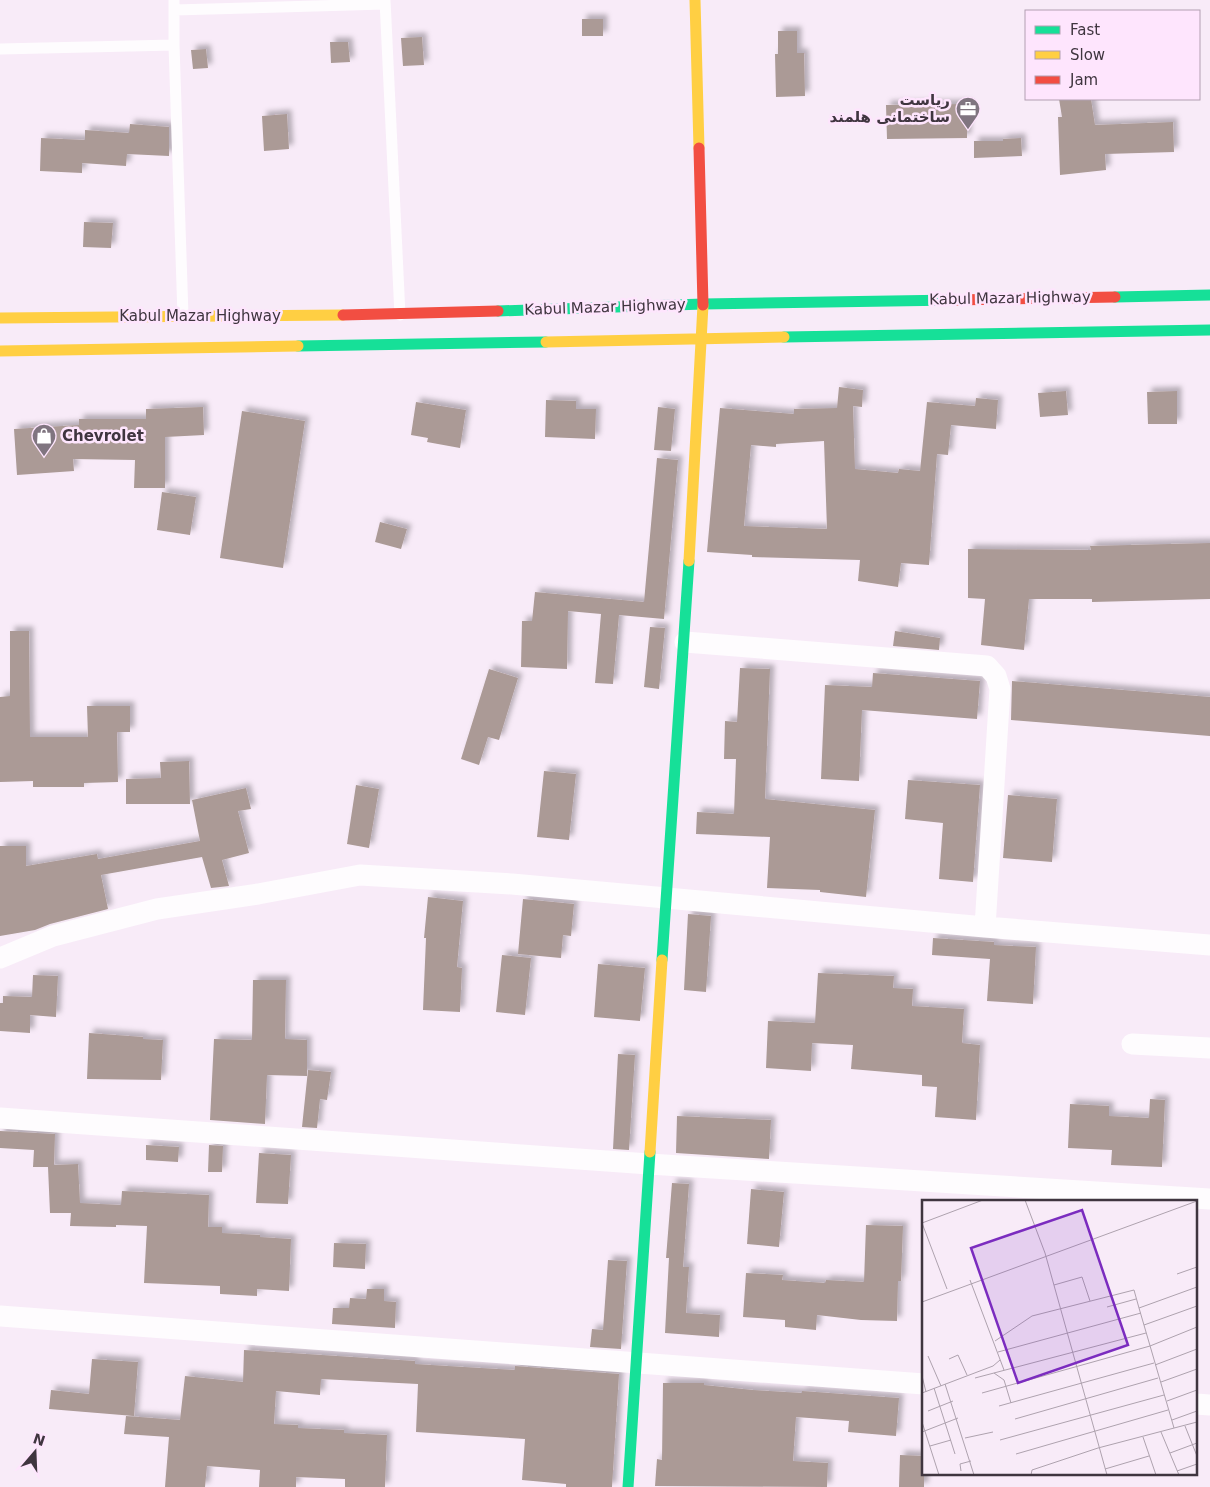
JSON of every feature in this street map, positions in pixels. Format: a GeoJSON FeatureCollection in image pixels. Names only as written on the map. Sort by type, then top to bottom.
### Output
{"type":"FeatureCollection","features":[{"type":"Feature","properties":{"kind":"main road"},"geometry":{"type":"LineString","coordinates":[[628,1487],[666,899],[685,642],[703,304],[695,0]]}},
{"type":"Feature","properties":{"kind":"main road","name":"Kabul Mazar Highway"},"geometry":{"type":"LineString","coordinates":[[0,318],[400,315],[703,304],[1210,295]]}},
{"type":"Feature","properties":{"kind":"main road","name":"Kabul Mazar Highway"},"geometry":{"type":"LineString","coordinates":[[0,351],[1210,330]]}},
{"type":"Feature","properties":{"kind":"street"},"geometry":{"type":"LineString","coordinates":[[685,642],[987,666],[996,676],[1000,689],[985,927]]}},
{"type":"Feature","properties":{"kind":"street"},"geometry":{"type":"LineString","coordinates":[[0,958],[53,936],[157,909],[258,894],[360,874],[512,884],[985,927],[1210,945]]}},
{"type":"Feature","properties":{"kind":"street"},"geometry":{"type":"LineString","coordinates":[[1132,1044],[1210,1048]]}},
{"type":"Feature","properties":{"kind":"street"},"geometry":{"type":"LineString","coordinates":[[0,1118],[649,1164],[1210,1199]]}},
{"type":"Feature","properties":{"kind":"street"},"geometry":{"type":"LineString","coordinates":[[0,1316],[922,1384]]}},
{"type":"Feature","properties":{"kind":"lane"},"geometry":{"type":"LineString","coordinates":[[182,316],[174,5],[385,2],[400,315]]}},
{"type":"Feature","properties":{"kind":"lane"},"geometry":{"type":"LineString","coordinates":[[0,49],[174,45]]}},
{"type":"Feature","properties":{"kind":"building"},"geometry":{"type":"Polygon","coordinates":[[[582,19],[603,19],[603,36],[582,36],[582,19]]]}},
{"type":"Feature","properties":{"kind":"building"},"geometry":{"type":"Polygon","coordinates":[[[778,31],[797,31],[797,53],[804,53],[805,96],[776,97],[775,54],[778,54],[778,31]]]}},
{"type":"Feature","properties":{"kind":"building"},"geometry":{"type":"Polygon","coordinates":[[[422,37],[424,65],[403,66],[401,38],[422,37]]]}},
{"type":"Feature","properties":{"kind":"building"},"geometry":{"type":"Polygon","coordinates":[[[330,42],[348,42],[350,62],[331,63],[330,42]]]}},
{"type":"Feature","properties":{"kind":"building"},"geometry":{"type":"Polygon","coordinates":[[[206,49],[208,68],[193,69],[191,50],[206,49]]]}},
{"type":"Feature","properties":{"kind":"building"},"geometry":{"type":"Polygon","coordinates":[[[1059,100],[1091,100],[1095,125],[1173,122],[1174,152],[1105,154],[1106,170],[1060,175],[1058,117],[1062,117],[1059,100]]]}},
{"type":"Feature","properties":{"kind":"building"},"geometry":{"type":"Polygon","coordinates":[[[967,104],[967,138],[887,139],[886,105],[967,104]]]}},
{"type":"Feature","properties":{"kind":"building"},"geometry":{"type":"Polygon","coordinates":[[[287,114],[289,149],[264,151],[262,116],[287,114]]]}},
{"type":"Feature","properties":{"kind":"building"},"geometry":{"type":"Polygon","coordinates":[[[130,124],[169,127],[169,156],[127,154],[126,166],[82,163],[82,173],[40,171],[41,138],[85,140],[85,130],[129,133],[130,124]]]}},
{"type":"Feature","properties":{"kind":"building"},"geometry":{"type":"Polygon","coordinates":[[[1021,138],[1022,156],[974,158],[974,141],[1003,141],[1003,139],[1021,138]]]}},
{"type":"Feature","properties":{"kind":"building"},"geometry":{"type":"Polygon","coordinates":[[[84,222],[113,223],[111,248],[83,247],[84,222]]]}},
{"type":"Feature","properties":{"kind":"building"},"geometry":{"type":"Polygon","coordinates":[[[839,387],[863,390],[862,407],[853,406],[855,469],[898,473],[899,469],[920,471],[927,402],[975,406],[976,398],[998,400],[996,429],[951,425],[948,455],[937,454],[929,565],[901,563],[898,587],[858,581],[860,560],[752,557],[752,555],[707,552],[720,408],[794,414],[794,409],[837,408],[839,387]],[[824,441],[776,444],[776,447],[751,445],[744,526],[827,529],[824,441]]]}},
{"type":"Feature","properties":{"kind":"building"},"geometry":{"type":"Polygon","coordinates":[[[1066,391],[1068,415],[1040,417],[1038,393],[1066,391]]]}},
{"type":"Feature","properties":{"kind":"building"},"geometry":{"type":"Polygon","coordinates":[[[1177,391],[1177,424],[1148,424],[1147,392],[1177,391]]]}},
{"type":"Feature","properties":{"kind":"building"},"geometry":{"type":"Polygon","coordinates":[[[546,400],[576,401],[576,409],[596,409],[595,439],[545,437],[546,400]]]}},
{"type":"Feature","properties":{"kind":"building"},"geometry":{"type":"Polygon","coordinates":[[[416,402],[466,410],[460,448],[427,442],[428,438],[411,435],[416,402]]]}},
{"type":"Feature","properties":{"kind":"building"},"geometry":{"type":"Polygon","coordinates":[[[203,407],[204,435],[165,437],[165,488],[134,488],[135,460],[73,459],[74,471],[17,475],[14,429],[79,425],[79,419],[146,419],[146,409],[203,407]]]}},
{"type":"Feature","properties":{"kind":"building"},"geometry":{"type":"Polygon","coordinates":[[[658,407],[675,409],[671,451],[654,450],[658,407]]]}},
{"type":"Feature","properties":{"kind":"building"},"geometry":{"type":"Polygon","coordinates":[[[242,411],[305,421],[283,568],[220,558],[242,411]]]}},
{"type":"Feature","properties":{"kind":"building"},"geometry":{"type":"Polygon","coordinates":[[[657,458],[678,460],[664,619],[619,615],[613,684],[595,683],[601,614],[568,611],[567,669],[521,667],[522,621],[532,621],[535,592],[644,602],[657,458]]]}},
{"type":"Feature","properties":{"kind":"building"},"geometry":{"type":"Polygon","coordinates":[[[162,492],[196,497],[190,535],[157,530],[162,492]]]}},
{"type":"Feature","properties":{"kind":"building"},"geometry":{"type":"Polygon","coordinates":[[[380,522],[407,529],[401,549],[375,542],[380,522]]]}},
{"type":"Feature","properties":{"kind":"building"},"geometry":{"type":"Polygon","coordinates":[[[1210,543],[1210,599],[1092,602],[1092,599],[1029,599],[1024,650],[981,645],[985,599],[968,598],[968,549],[1091,550],[1090,546],[1210,543]]]}},
{"type":"Feature","properties":{"kind":"building"},"geometry":{"type":"Polygon","coordinates":[[[650,627],[665,628],[659,689],[644,687],[650,627]]]}},
{"type":"Feature","properties":{"kind":"building"},"geometry":{"type":"Polygon","coordinates":[[[10,631],[29,631],[30,737],[88,737],[87,706],[130,706],[130,732],[117,732],[118,782],[84,783],[84,787],[33,787],[33,781],[0,782],[0,697],[10,696],[10,631]]]}},
{"type":"Feature","properties":{"kind":"building"},"geometry":{"type":"Polygon","coordinates":[[[895,631],[940,638],[939,650],[893,646],[895,631]]]}},
{"type":"Feature","properties":{"kind":"building"},"geometry":{"type":"Polygon","coordinates":[[[740,668],[770,669],[765,799],[875,810],[866,897],[820,892],[820,890],[767,888],[770,837],[696,834],[697,812],[734,814],[736,759],[724,759],[725,721],[737,722],[740,668]]]}},
{"type":"Feature","properties":{"kind":"building"},"geometry":{"type":"Polygon","coordinates":[[[489,669],[518,678],[499,740],[488,737],[479,765],[461,759],[489,669]]]}},
{"type":"Feature","properties":{"kind":"building"},"geometry":{"type":"Polygon","coordinates":[[[873,673],[980,681],[977,719],[862,710],[859,781],[821,779],[825,685],[872,687],[873,673]]]}},
{"type":"Feature","properties":{"kind":"building"},"geometry":{"type":"Polygon","coordinates":[[[1012,681],[1210,697],[1210,736],[1011,720],[1012,681]]]}},
{"type":"Feature","properties":{"kind":"building"},"geometry":{"type":"Polygon","coordinates":[[[189,761],[190,804],[126,804],[126,779],[161,778],[160,762],[189,761]]]}},
{"type":"Feature","properties":{"kind":"building"},"geometry":{"type":"Polygon","coordinates":[[[544,771],[576,774],[569,840],[537,837],[544,771]]]}},
{"type":"Feature","properties":{"kind":"building"},"geometry":{"type":"Polygon","coordinates":[[[908,780],[980,785],[973,882],[939,879],[943,823],[905,819],[908,780]]]}},
{"type":"Feature","properties":{"kind":"building"},"geometry":{"type":"Polygon","coordinates":[[[356,785],[379,789],[369,848],[347,844],[356,785]]]}},
{"type":"Feature","properties":{"kind":"building"},"geometry":{"type":"Polygon","coordinates":[[[246,788],[251,809],[238,811],[249,853],[222,860],[229,886],[211,888],[202,857],[101,875],[108,909],[50,924],[35,930],[0,936],[0,846],[26,846],[26,866],[97,854],[98,859],[200,841],[192,800],[246,788]]]}},
{"type":"Feature","properties":{"kind":"building"},"geometry":{"type":"Polygon","coordinates":[[[1008,795],[1057,799],[1052,862],[1003,858],[1008,795]]]}},
{"type":"Feature","properties":{"kind":"building"},"geometry":{"type":"Polygon","coordinates":[[[428,897],[463,901],[457,967],[462,968],[460,1012],[423,1010],[426,938],[424,938],[428,897]]]}},
{"type":"Feature","properties":{"kind":"building"},"geometry":{"type":"Polygon","coordinates":[[[523,899],[574,904],[571,936],[563,935],[561,958],[518,954],[523,899]]]}},
{"type":"Feature","properties":{"kind":"building"},"geometry":{"type":"Polygon","coordinates":[[[688,914],[711,916],[706,992],[684,990],[688,914]]]}},
{"type":"Feature","properties":{"kind":"building"},"geometry":{"type":"Polygon","coordinates":[[[933,938],[994,942],[994,945],[1036,947],[1033,1004],[987,1001],[990,959],[932,955],[933,938]]]}},
{"type":"Feature","properties":{"kind":"building"},"geometry":{"type":"Polygon","coordinates":[[[502,955],[531,958],[525,1015],[496,1012],[502,955]]]}},
{"type":"Feature","properties":{"kind":"building"},"geometry":{"type":"Polygon","coordinates":[[[598,964],[645,968],[640,1021],[594,1017],[598,964]]]}},
{"type":"Feature","properties":{"kind":"building"},"geometry":{"type":"Polygon","coordinates":[[[818,973],[894,976],[893,988],[913,989],[912,1006],[964,1009],[962,1043],[980,1045],[976,1120],[935,1117],[937,1087],[922,1086],[922,1075],[851,1069],[853,1045],[812,1043],[811,1071],[766,1068],[768,1021],[815,1023],[818,973]]]}},
{"type":"Feature","properties":{"kind":"building"},"geometry":{"type":"Polygon","coordinates":[[[33,975],[58,976],[56,1017],[30,1015],[30,1033],[0,1031],[0,1003],[3,1003],[3,996],[32,997],[33,975]]]}},
{"type":"Feature","properties":{"kind":"building"},"geometry":{"type":"Polygon","coordinates":[[[253,980],[286,980],[285,1039],[307,1040],[307,1076],[267,1075],[265,1124],[210,1120],[214,1039],[252,1040],[253,980]]]}},
{"type":"Feature","properties":{"kind":"building"},"geometry":{"type":"Polygon","coordinates":[[[89,1033],[163,1040],[161,1080],[87,1079],[89,1033]]]}},
{"type":"Feature","properties":{"kind":"building"},"geometry":{"type":"Polygon","coordinates":[[[618,1054],[635,1055],[629,1150],[613,1149],[618,1054]]]}},
{"type":"Feature","properties":{"kind":"building"},"geometry":{"type":"Polygon","coordinates":[[[308,1070],[331,1072],[327,1100],[320,1099],[317,1128],[302,1127],[308,1070]]]}},
{"type":"Feature","properties":{"kind":"building"},"geometry":{"type":"Polygon","coordinates":[[[1150,1099],[1165,1100],[1162,1167],[1111,1165],[1112,1150],[1068,1148],[1070,1104],[1109,1106],[1109,1116],[1149,1118],[1150,1099]]]}},
{"type":"Feature","properties":{"kind":"building"},"geometry":{"type":"Polygon","coordinates":[[[677,1116],[771,1120],[769,1159],[676,1153],[677,1116]]]}},
{"type":"Feature","properties":{"kind":"building"},"geometry":{"type":"Polygon","coordinates":[[[0,1131],[55,1134],[54,1165],[78,1164],[80,1203],[121,1205],[122,1191],[209,1195],[208,1227],[222,1227],[222,1233],[291,1239],[289,1291],[257,1289],[257,1296],[220,1294],[220,1286],[144,1283],[147,1226],[70,1226],[71,1213],[50,1213],[48,1167],[33,1167],[34,1150],[0,1148],[0,1131]]]}},
{"type":"Feature","properties":{"kind":"building"},"geometry":{"type":"Polygon","coordinates":[[[146,1145],[179,1147],[178,1162],[146,1160],[146,1145]]]}},
{"type":"Feature","properties":{"kind":"building"},"geometry":{"type":"Polygon","coordinates":[[[209,1145],[223,1146],[222,1172],[208,1172],[209,1145]]]}},
{"type":"Feature","properties":{"kind":"building"},"geometry":{"type":"Polygon","coordinates":[[[259,1153],[291,1155],[288,1204],[256,1203],[259,1153]]]}},
{"type":"Feature","properties":{"kind":"building"},"geometry":{"type":"Polygon","coordinates":[[[672,1183],[689,1184],[683,1267],[689,1267],[686,1313],[720,1315],[719,1337],[665,1333],[669,1258],[666,1258],[672,1183]]]}},
{"type":"Feature","properties":{"kind":"building"},"geometry":{"type":"Polygon","coordinates":[[[751,1189],[784,1192],[779,1247],[747,1244],[751,1189]]]}},
{"type":"Feature","properties":{"kind":"building"},"geometry":{"type":"Polygon","coordinates":[[[866,1225],[903,1226],[901,1281],[898,1281],[897,1321],[861,1320],[817,1315],[816,1330],[785,1327],[785,1320],[743,1317],[746,1273],[783,1275],[782,1280],[825,1283],[826,1280],[864,1282],[866,1225]]]}},
{"type":"Feature","properties":{"kind":"building"},"geometry":{"type":"Polygon","coordinates":[[[334,1243],[366,1244],[365,1269],[333,1267],[334,1243]]]}},
{"type":"Feature","properties":{"kind":"building"},"geometry":{"type":"Polygon","coordinates":[[[608,1260],[627,1261],[621,1349],[590,1347],[592,1329],[603,1330],[608,1260]]]}},
{"type":"Feature","properties":{"kind":"building"},"geometry":{"type":"Polygon","coordinates":[[[367,1289],[384,1289],[384,1301],[396,1302],[395,1328],[332,1324],[333,1308],[349,1308],[350,1298],[366,1299],[367,1289]]]}},
{"type":"Feature","properties":{"kind":"building"},"geometry":{"type":"Polygon","coordinates":[[[244,1350],[415,1361],[415,1364],[515,1370],[515,1366],[619,1374],[612,1487],[566,1487],[566,1484],[522,1480],[525,1439],[416,1432],[418,1384],[321,1379],[320,1395],[276,1391],[274,1424],[298,1425],[298,1428],[344,1430],[344,1433],[387,1435],[385,1487],[345,1487],[345,1479],[296,1477],[296,1487],[259,1487],[260,1470],[207,1466],[205,1487],[165,1487],[169,1437],[124,1434],[126,1416],[180,1420],[185,1376],[243,1382],[244,1350]]]}},
{"type":"Feature","properties":{"kind":"building"},"geometry":{"type":"Polygon","coordinates":[[[92,1359],[138,1362],[134,1416],[49,1409],[51,1390],[89,1394],[92,1359]]]}},
{"type":"Feature","properties":{"kind":"building"},"geometry":{"type":"Polygon","coordinates":[[[663,1383],[704,1383],[704,1385],[753,1390],[802,1393],[802,1391],[899,1398],[896,1436],[848,1432],[849,1421],[796,1417],[793,1461],[828,1463],[827,1487],[655,1486],[657,1459],[662,1460],[663,1383]]]}},
{"type":"Feature","properties":{"kind":"building"},"geometry":{"type":"Polygon","coordinates":[[[900,1455],[922,1456],[924,1487],[899,1487],[900,1455]]]}},
{"type":"Feature","properties":{"kind":"traffic: fast"},"geometry":{"type":"LineString","coordinates":[[1115,297],[1210,295]]}},
{"type":"Feature","properties":{"kind":"traffic: fast"},"geometry":{"type":"LineString","coordinates":[[498,311],[703,304],[955,300]]}},
{"type":"Feature","properties":{"kind":"traffic: fast"},"geometry":{"type":"LineString","coordinates":[[784,337],[1210,330]]}},
{"type":"Feature","properties":{"kind":"traffic: fast"},"geometry":{"type":"LineString","coordinates":[[298,346],[546,342]]}},
{"type":"Feature","properties":{"kind":"traffic: fast"},"geometry":{"type":"LineString","coordinates":[[662,960],[689,561]]}},
{"type":"Feature","properties":{"kind":"traffic: fast"},"geometry":{"type":"LineString","coordinates":[[628,1487],[650,1152]]}},
{"type":"Feature","properties":{"kind":"traffic: slow"},"geometry":{"type":"LineString","coordinates":[[695,0],[699,148]]}},
{"type":"Feature","properties":{"kind":"traffic: slow"},"geometry":{"type":"LineString","coordinates":[[689,561],[703,305]]}},
{"type":"Feature","properties":{"kind":"traffic: slow"},"geometry":{"type":"LineString","coordinates":[[0,318],[343,315]]}},
{"type":"Feature","properties":{"kind":"traffic: slow"},"geometry":{"type":"LineString","coordinates":[[546,342],[784,337]]}},
{"type":"Feature","properties":{"kind":"traffic: slow"},"geometry":{"type":"LineString","coordinates":[[0,351],[298,346]]}},
{"type":"Feature","properties":{"kind":"traffic: slow"},"geometry":{"type":"LineString","coordinates":[[650,1152],[662,960]]}},
{"type":"Feature","properties":{"kind":"traffic: jam"},"geometry":{"type":"LineString","coordinates":[[699,148],[703,305]]}},
{"type":"Feature","properties":{"kind":"traffic: jam"},"geometry":{"type":"LineString","coordinates":[[955,300],[1115,297]]}},
{"type":"Feature","properties":{"kind":"traffic: jam"},"geometry":{"type":"LineString","coordinates":[[343,315],[498,311]]}},
{"type":"Feature","properties":{"kind":"place","name":"ریاست ساختمانی هلمند"},"geometry":{"type":"Point","coordinates":[968,130]}},
{"type":"Feature","properties":{"kind":"place","name":"Chevrolet"},"geometry":{"type":"Point","coordinates":[44,457]}}]}
